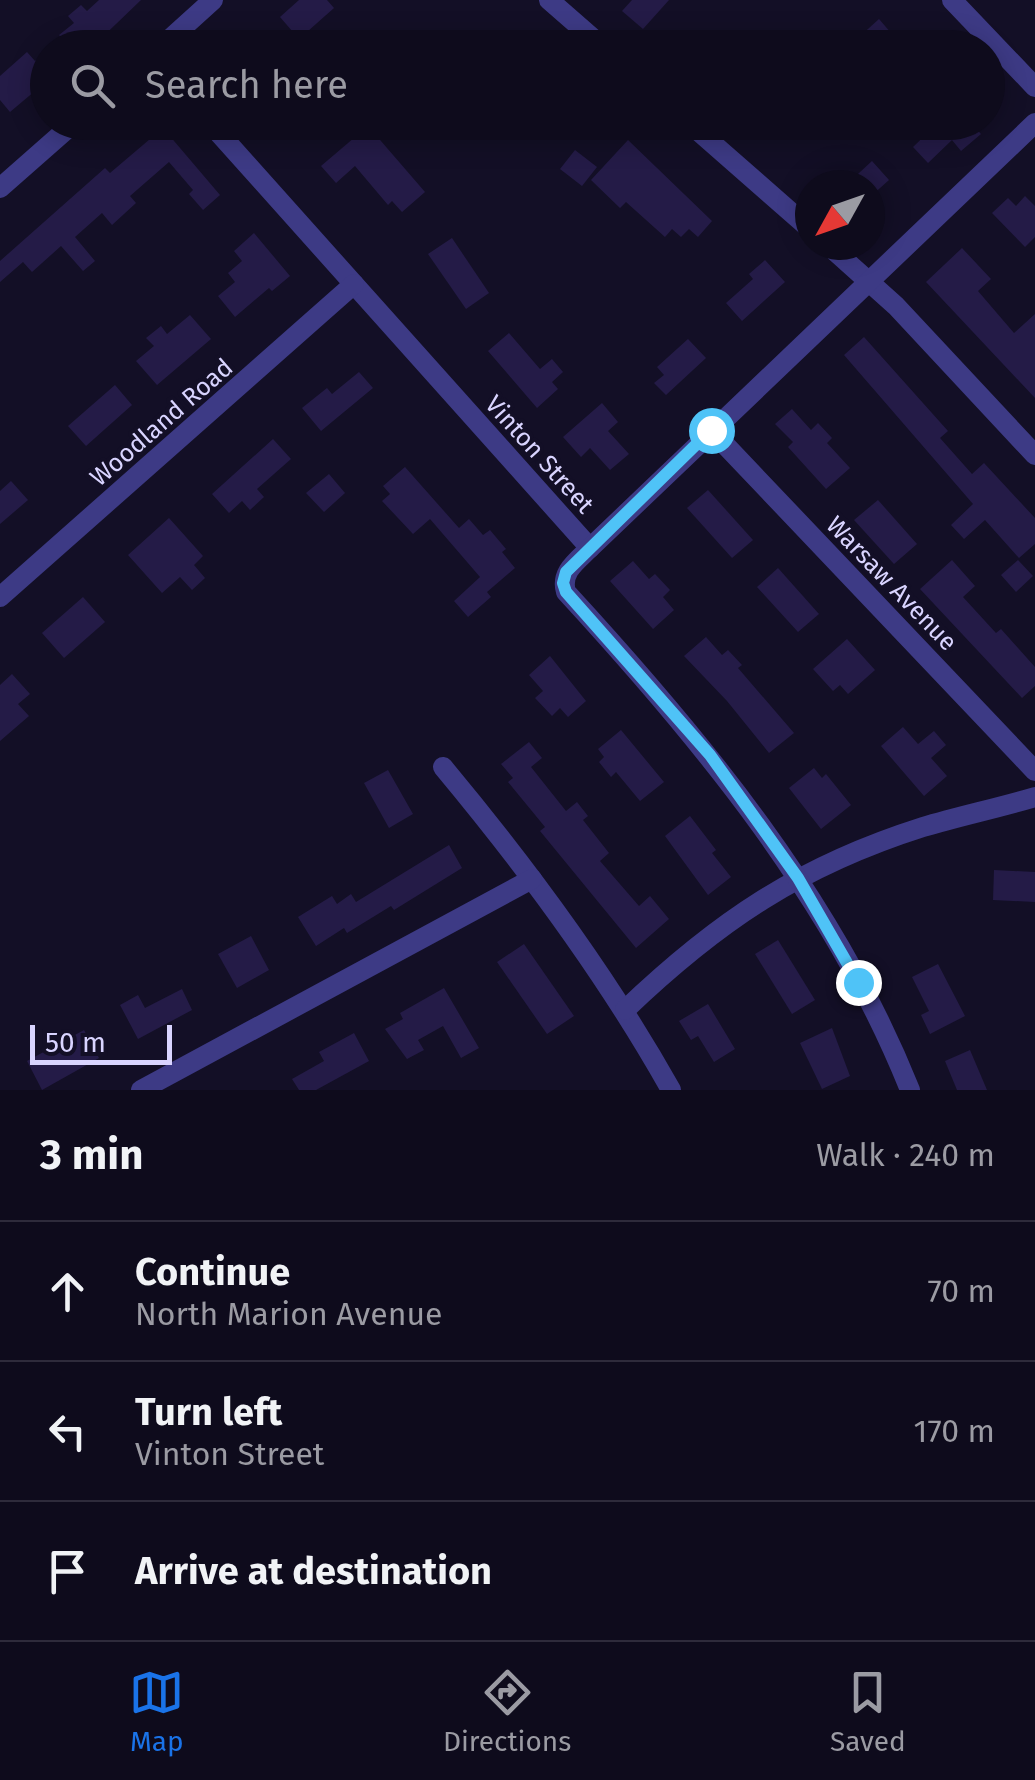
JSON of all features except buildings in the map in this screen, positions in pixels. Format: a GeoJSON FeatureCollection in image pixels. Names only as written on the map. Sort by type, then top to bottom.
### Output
{"type":"FeatureCollection","features":[{"type":"Feature","properties":{"kind":"street"},"geometry":{"type":"LineString","coordinates":[[180,30],[213,0]]}},
{"type":"Feature","properties":{"kind":"street"},"geometry":{"type":"LineString","coordinates":[[549,0],[583,30]]}},
{"type":"Feature","properties":{"kind":"street"},"geometry":{"type":"LineString","coordinates":[[952,0],[981,30]]}},
{"type":"Feature","properties":{"kind":"street"},"geometry":{"type":"LineString","coordinates":[[1005,56],[1035,87]]}},
{"type":"Feature","properties":{"kind":"street"},"geometry":{"type":"LineString","coordinates":[[590,548],[1035,123]]}},
{"type":"Feature","properties":{"kind":"street"},"geometry":{"type":"LineString","coordinates":[[0,188],[55,140]]}},
{"type":"Feature","properties":{"kind":"street","name":"Vinton Street"},"geometry":{"type":"LineString","coordinates":[[225,140],[590,548],[566,572],[566,592],[710,755],[798,878],[858,982],[910,1090]]}},
{"type":"Feature","properties":{"kind":"street"},"geometry":{"type":"LineString","coordinates":[[709,140],[795,216]]}},
{"type":"Feature","properties":{"kind":"street"},"geometry":{"type":"LineString","coordinates":[[846,260],[1035,455]]}},
{"type":"Feature","properties":{"kind":"street","name":"Woodland Road"},"geometry":{"type":"LineString","coordinates":[[0,597],[354,284]]}},
{"type":"Feature","properties":{"kind":"street","name":"Warsaw Avenue"},"geometry":{"type":"LineString","coordinates":[[711,430],[1035,772]]}},
{"type":"Feature","properties":{"kind":"street"},"geometry":{"type":"LineString","coordinates":[[443,768],[532,879],[625,1010],[670,1090]]}},
{"type":"Feature","properties":{"kind":"street"},"geometry":{"type":"LineString","coordinates":[[625,1010],[716,929],[798,878],[877,843],[1035,797]]}},
{"type":"Feature","properties":{"kind":"street"},"geometry":{"type":"LineString","coordinates":[[141,1090],[532,879]]}},
{"type":"Feature","properties":{"kind":"route"},"geometry":{"type":"LineString","coordinates":[[711,430],[566,572],[563,583],[566,592],[710,755],[798,878],[858,982]]}}]}
